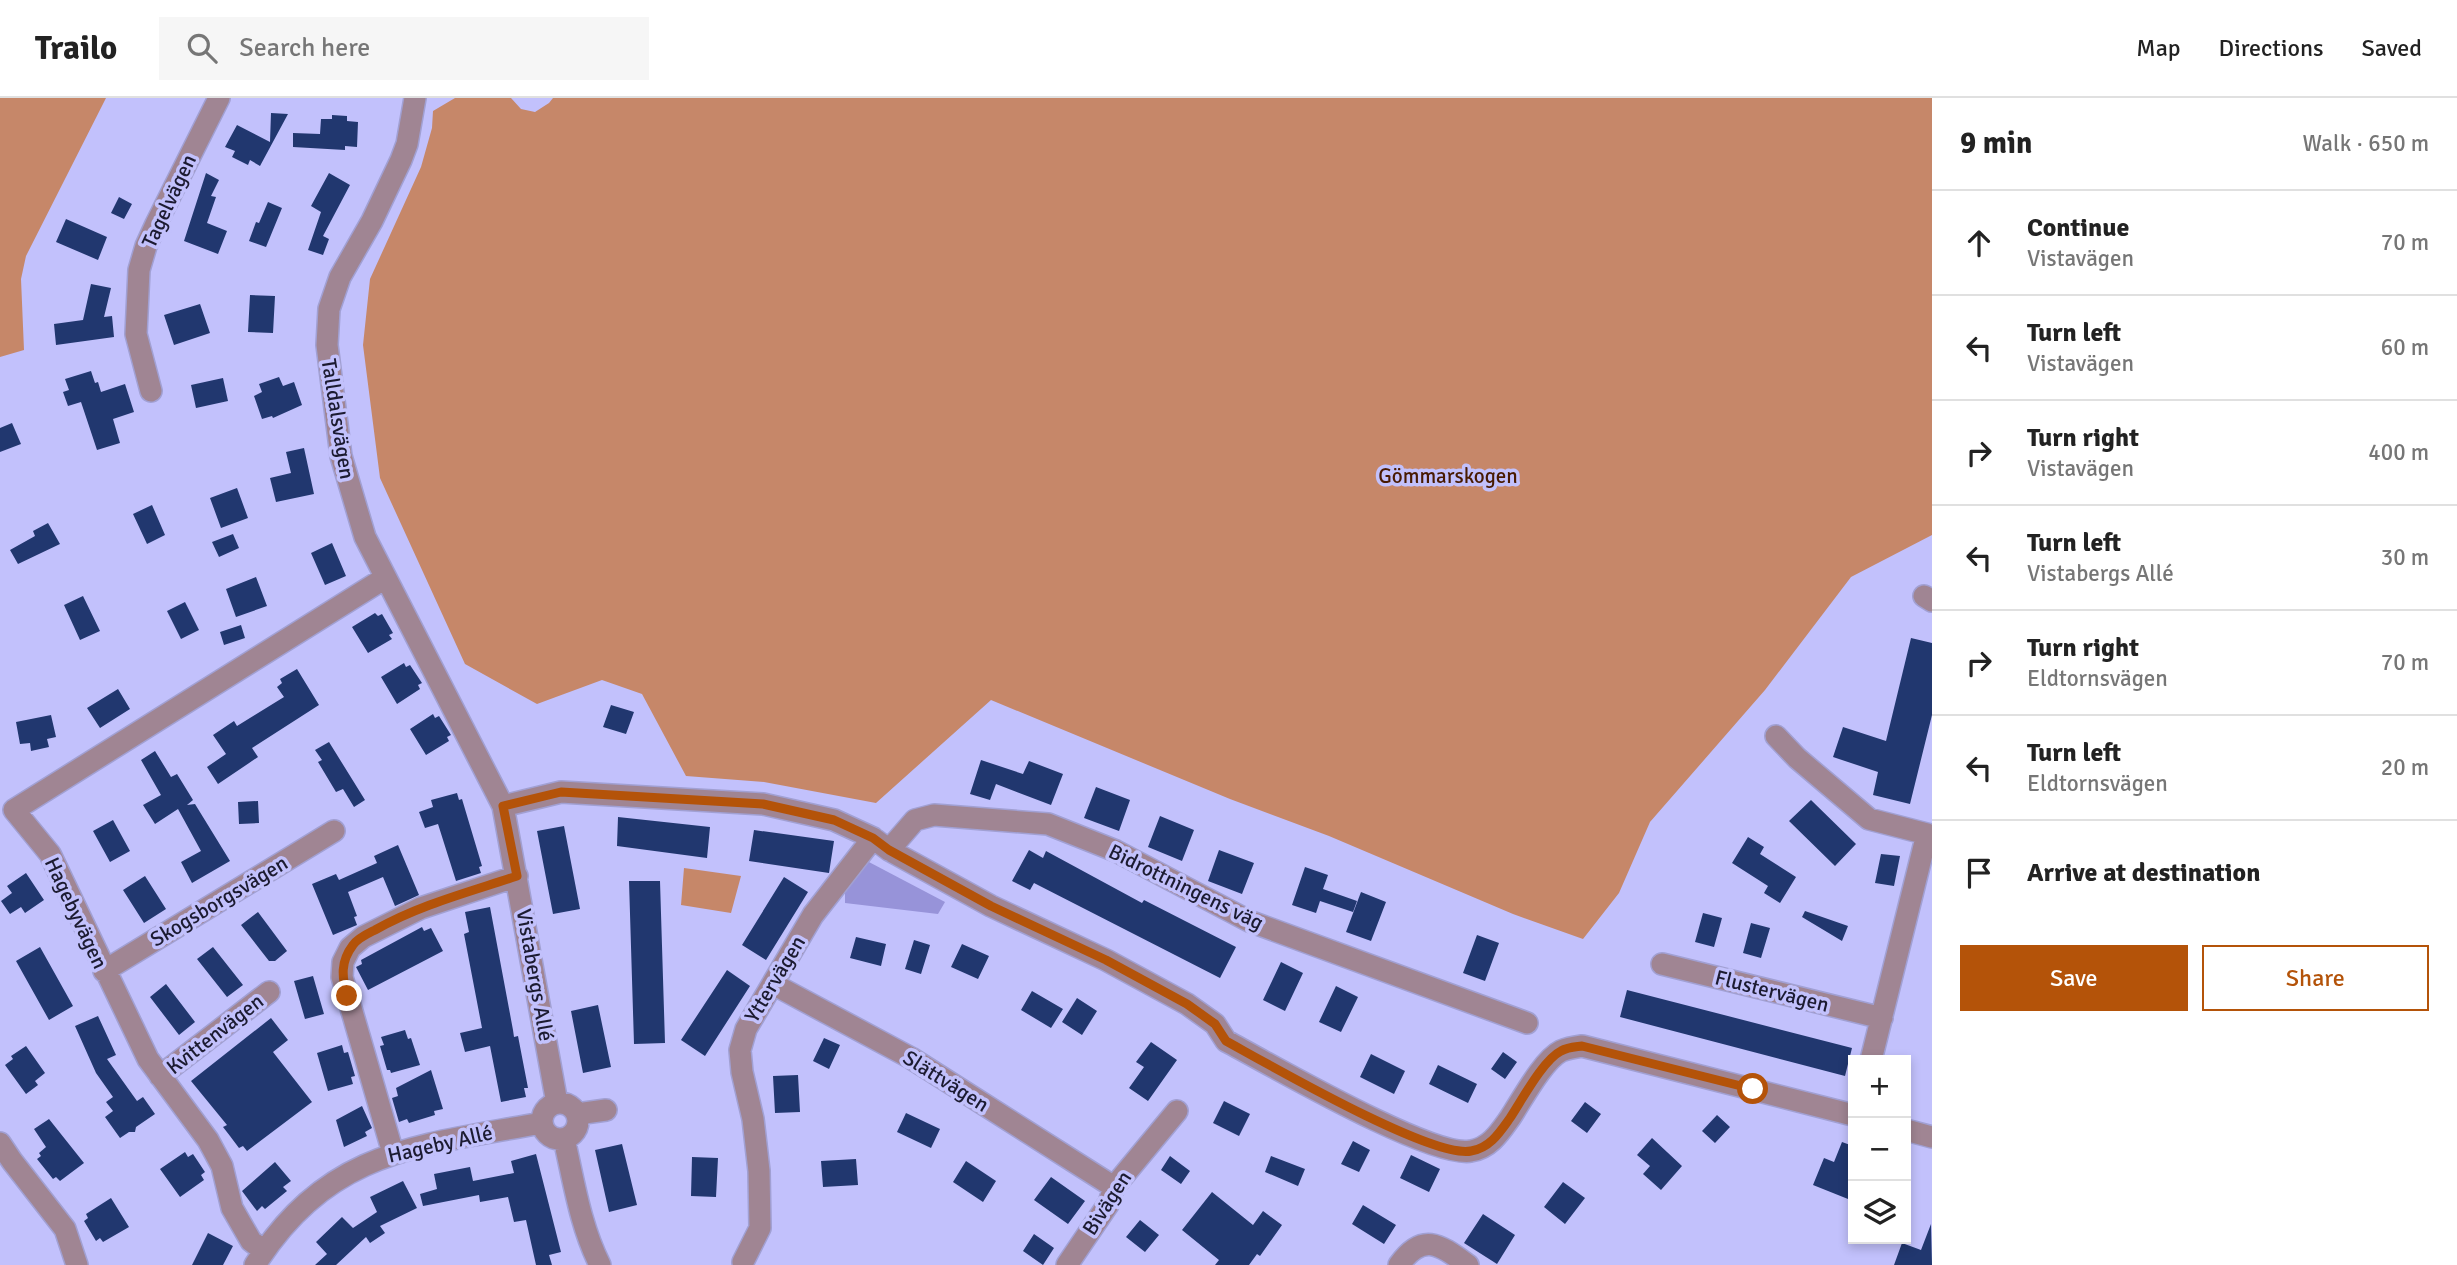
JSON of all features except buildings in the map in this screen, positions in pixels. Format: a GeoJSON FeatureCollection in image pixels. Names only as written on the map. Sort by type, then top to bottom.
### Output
{"type":"FeatureCollection","features":[{"type":"Feature","properties":{"kind":"street","name":"Tagelvägen"},"geometry":{"type":"LineString","coordinates":[[151,391],[136,334],[139,270],[156,224],[219,98]]}},
{"type":"Feature","properties":{"kind":"street","name":"Talldalsvägen"},"geometry":{"type":"LineString","coordinates":[[415,98],[407,144],[401,160],[372,221],[340,277],[329,309],[327,327],[331,388],[341,456],[365,537],[503,806]]}},
{"type":"Feature","properties":{"kind":"street","name":"Hagebyvägen"},"geometry":{"type":"LineString","coordinates":[[259,1258],[232,1208],[222,1167],[208,1140],[148,1059],[50,854],[7,807],[385,578]]}},
{"type":"Feature","properties":{"kind":"street"},"geometry":{"type":"LineString","coordinates":[[1776,736],[1797,758],[1869,819],[1930,825],[1872,1055]]}},
{"type":"Feature","properties":{"kind":"street"},"geometry":{"type":"LineString","coordinates":[[503,806],[561,792],[596,803],[763,804],[834,820],[991,906],[1106,960],[1187,1004],[1215,1024],[1226,1041],[1335,1100],[1406,1133],[1456,1152],[1473,1151],[1496,1138],[1545,1067],[1559,1052],[1582,1046],[1848,1114]]}},
{"type":"Feature","properties":{"kind":"street","name":"Vistabergs Allé"},"geometry":{"type":"LineString","coordinates":[[503,806],[557,1103]]}},
{"type":"Feature","properties":{"kind":"street","name":"Bidrottningens väg"},"geometry":{"type":"LineString","coordinates":[[881,844],[915,820],[933,815],[1048,824],[1116,850],[1249,921],[1527,1023]]}},
{"type":"Feature","properties":{"kind":"street","name":"Skogsborgsvägen"},"geometry":{"type":"LineString","coordinates":[[104,971],[334,831]]}},
{"type":"Feature","properties":{"kind":"street","name":"Yttervägen"},"geometry":{"type":"LineString","coordinates":[[743,1262],[760,1228],[759,1171],[753,1119],[742,1072],[740,1050],[746,1028],[813,915],[881,844]]}},
{"type":"Feature","properties":{"kind":"street"},"geometry":{"type":"LineString","coordinates":[[393,1153],[344,986],[343,962],[355,942],[383,926],[437,902],[517,876]]}},
{"type":"Feature","properties":{"kind":"street","name":"Flustervägen"},"geometry":{"type":"LineString","coordinates":[[1662,964],[1882,1018]]}},
{"type":"Feature","properties":{"kind":"street","name":"Slättvägen"},"geometry":{"type":"LineString","coordinates":[[773,984],[911,1058],[1114,1187]]}},
{"type":"Feature","properties":{"kind":"street","name":"Kvittenvägen"},"geometry":{"type":"LineString","coordinates":[[160,1076],[269,992]]}},
{"type":"Feature","properties":{"kind":"street"},"geometry":{"type":"LineString","coordinates":[[557,1103],[569,1105],[576,1114],[576,1129],[564,1139],[551,1138],[541,1123],[548,1107],[557,1103]]}},
{"type":"Feature","properties":{"kind":"street"},"geometry":{"type":"LineString","coordinates":[[576,1114],[606,1110]]}},
{"type":"Feature","properties":{"kind":"street","name":"Bivägen"},"geometry":{"type":"LineString","coordinates":[[1067,1265],[1109,1203],[1114,1187],[1177,1111]]}},
{"type":"Feature","properties":{"kind":"street","name":"Hageby Allé"},"geometry":{"type":"LineString","coordinates":[[259,1258],[281,1230],[315,1196],[350,1172],[416,1146],[541,1123]]}},
{"type":"Feature","properties":{"kind":"street"},"geometry":{"type":"LineString","coordinates":[[1911,1131],[1932,1137]]}},
{"type":"Feature","properties":{"kind":"street"},"geometry":{"type":"LineString","coordinates":[[564,1139],[581,1219],[600,1265]]}},
{"type":"Feature","properties":{"kind":"street"},"geometry":{"type":"LineString","coordinates":[[0,1143],[65,1229],[77,1265]]}},
{"type":"Feature","properties":{"kind":"street"},"geometry":{"type":"LineString","coordinates":[[1399,1265],[1415,1247],[1428,1244],[1441,1246],[1468,1265]]}},
{"type":"Feature","properties":{"kind":"green space"},"geometry":{"type":"Polygon","coordinates":[[[0,98],[106,98],[26,256],[21,279],[24,350],[0,357],[0,98]]]}},
{"type":"Feature","properties":{"kind":"green space","name":"Gömmarskogen"},"geometry":{"type":"Polygon","coordinates":[[[455,98],[511,98],[521,109],[535,112],[553,98],[1932,98],[1932,535],[1851,577],[1765,690],[1650,822],[1619,893],[1583,939],[1513,914],[1329,836],[1230,799],[991,700],[876,803],[764,782],[686,776],[642,694],[602,680],[537,704],[465,664],[380,478],[363,345],[370,279],[421,167],[432,128],[433,111],[455,98]]]}},
{"type":"Feature","properties":{"kind":"green space"},"geometry":{"type":"Polygon","coordinates":[[[684,868],[741,876],[731,913],[681,905],[684,868]]]}},
{"type":"Feature","properties":{"kind":"shaded area"},"geometry":{"type":"Polygon","coordinates":[[[867,861],[945,902],[938,914],[845,903],[845,891],[867,861]]]}},
{"type":"Feature","properties":{"kind":"route"},"geometry":{"type":"LineString","coordinates":[[347,996],[342,977],[343,962],[355,942],[421,908],[517,876],[503,806],[561,792],[651,796],[763,804],[834,820],[873,838],[889,850],[991,906],[1106,960],[1187,1004],[1215,1024],[1226,1041],[1335,1100],[1406,1133],[1456,1152],[1473,1151],[1496,1138],[1545,1067],[1559,1052],[1567,1048],[1582,1046],[1753,1089]]}}]}
